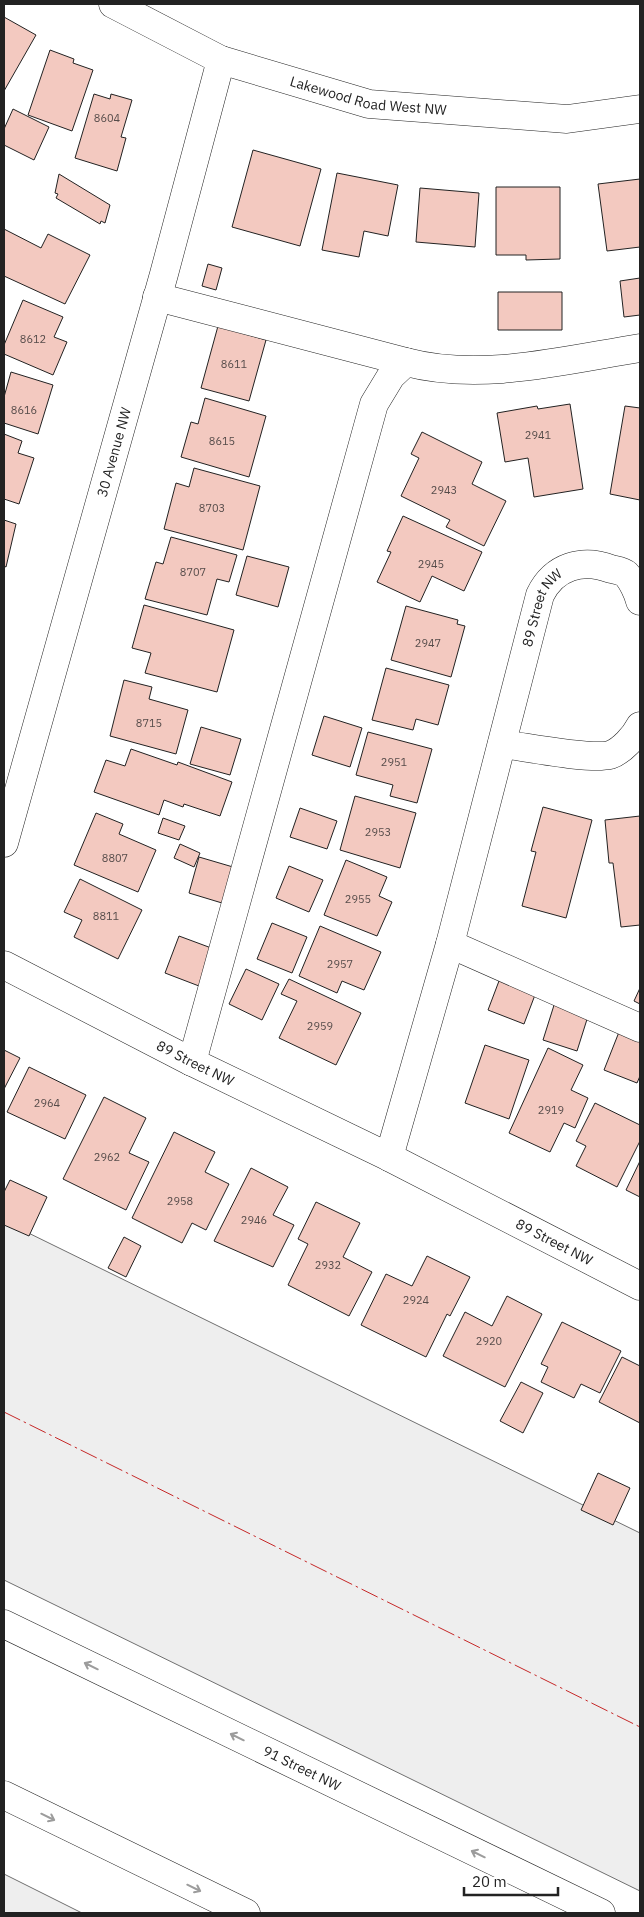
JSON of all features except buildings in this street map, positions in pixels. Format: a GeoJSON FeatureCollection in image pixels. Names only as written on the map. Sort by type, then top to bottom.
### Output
{"type":"FeatureCollection","features":[{"type":"Feature","properties":{"kind":"street","name":"Lakewood Road West NW"},"geometry":{"type":"LineString","coordinates":[[113,4],[221,60],[369,104],[567,119],[640,109]]}},
{"type":"Feature","properties":{"kind":"street","name":"30 Avenue NW"},"geometry":{"type":"LineString","coordinates":[[4,843],[157,297],[221,60]]}},
{"type":"Feature","properties":{"kind":"street"},"geometry":{"type":"LineString","coordinates":[[157,297],[406,362],[452,371],[596,358],[640,348]]}},
{"type":"Feature","properties":{"kind":"street"},"geometry":{"type":"LineString","coordinates":[[192,1062],[374,404],[391,376],[406,362]]}},
{"type":"Feature","properties":{"kind":"street","name":"89 Street NW"},"geometry":{"type":"LineString","coordinates":[[389,1157],[450,944],[540,595],[545,585],[555,575],[576,564],[599,564],[626,574],[640,601]]}},
{"type":"Feature","properties":{"kind":"street"},"geometry":{"type":"LineString","coordinates":[[502,744],[592,756],[611,754],[627,743],[640,726]]}},
{"type":"Feature","properties":{"kind":"street"},"geometry":{"type":"LineString","coordinates":[[450,944],[640,1028]]}},
{"type":"Feature","properties":{"kind":"street","name":"89 Street NW"},"geometry":{"type":"LineString","coordinates":[[4,965],[192,1062],[389,1157],[640,1286]]}},
{"type":"Feature","properties":{"kind":"street","name":"91 Street NW"},"geometry":{"type":"LineString","coordinates":[[4,1624],[601,1913]]}},
{"type":"Feature","properties":{"kind":"street"},"geometry":{"type":"LineString","coordinates":[[4,1795],[246,1913]]}},
{"type":"Feature","properties":{"kind":"shaded area"},"geometry":{"type":"Polygon","coordinates":[[[4,1221],[640,1533],[640,1891],[4,1580],[4,1221]]]}},
{"type":"Feature","properties":{"kind":"shaded area"},"geometry":{"type":"Polygon","coordinates":[[[4,1874],[82,1913],[4,1913],[4,1874]]]}},
{"type":"Feature","properties":{"kind":"power"},"geometry":{"type":"LineString","coordinates":[[4,1412],[640,1727]]}}]}
